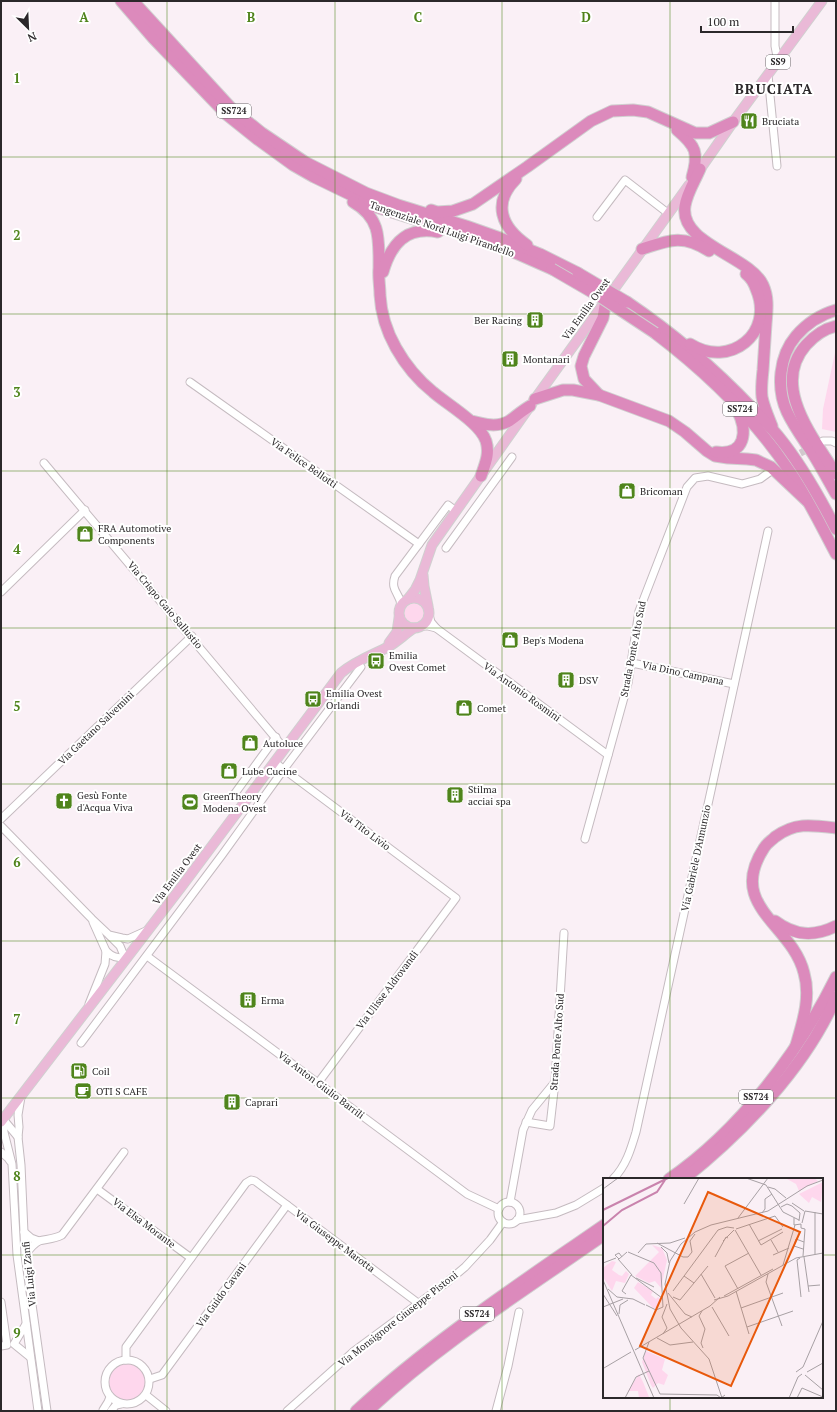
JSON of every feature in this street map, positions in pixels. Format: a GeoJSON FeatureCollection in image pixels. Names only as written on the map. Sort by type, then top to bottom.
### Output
{"type":"FeatureCollection","features":[{"type":"Feature","properties":{"kind":"highway","name":"SS724"},"geometry":{"type":"LineString","coordinates":[[121,1],[153,38],[227,115],[257,140],[293,165],[312,176]]}},
{"type":"Feature","properties":{"kind":"highway","name":"Tangenziale Nord Luigi Pirandello"},"geometry":{"type":"LineString","coordinates":[[133,1],[232,109],[293,155],[337,180],[366,193],[398,205],[483,231],[540,254],[555,266],[608,301],[659,329],[728,383],[777,435],[819,497],[836,529]]}},
{"type":"Feature","properties":{"kind":"highway"},"geometry":{"type":"LineString","coordinates":[[366,193],[388,197],[437,212],[453,211],[467,207],[479,201],[590,121],[605,114],[618,110],[648,112],[687,131],[702,134],[716,131],[733,122]]}},
{"type":"Feature","properties":{"kind":"highway"},"geometry":{"type":"LineString","coordinates":[[662,118],[686,137],[695,150],[696,160],[689,186]]}},
{"type":"Feature","properties":{"kind":"highway"},"geometry":{"type":"LineString","coordinates":[[527,167],[509,186],[503,201],[503,213],[507,227],[512,233],[540,254]]}},
{"type":"Feature","properties":{"kind":"highway"},"geometry":{"type":"LineString","coordinates":[[700,169],[685,207],[689,224],[709,244],[753,272],[764,286],[768,310],[761,389],[765,409],[777,435]]}},
{"type":"Feature","properties":{"kind":"highway","name":"Tangenziale Nord Luigi Pirandello"},"geometry":{"type":"LineString","coordinates":[[312,176],[376,207],[481,240],[555,266]]}},
{"type":"Feature","properties":{"kind":"highway"},"geometry":{"type":"LineString","coordinates":[[312,176],[323,188],[361,208],[372,220],[378,231],[380,242],[380,296],[385,322],[392,340],[398,352],[418,378],[448,405],[482,432],[486,440],[488,452],[481,476]]}},
{"type":"Feature","properties":{"kind":"highway"},"geometry":{"type":"LineString","coordinates":[[380,282],[390,251],[401,238],[408,234],[430,230],[460,238],[481,240]]}},
{"type":"Feature","properties":{"kind":"highway"},"geometry":{"type":"LineString","coordinates":[[642,249],[676,240],[686,241],[702,246],[748,276],[752,280],[759,297],[760,317],[755,331],[743,344],[732,350],[722,353],[704,351],[686,341],[676,333],[659,329]]}},
{"type":"Feature","properties":{"kind":"highway"},"geometry":{"type":"LineString","coordinates":[[599,395],[584,379],[581,366],[584,356],[603,318],[606,300]]}},
{"type":"Feature","properties":{"kind":"highway"},"geometry":{"type":"LineString","coordinates":[[836,310],[818,316],[791,342],[782,364],[781,380],[782,395],[786,411],[836,494]]}},
{"type":"Feature","properties":{"kind":"highway"},"geometry":{"type":"LineString","coordinates":[[836,326],[830,327],[817,335],[803,349],[794,366],[792,379],[793,393],[800,414],[836,474]]}},
{"type":"Feature","properties":{"kind":"highway","name":"Tangenziale Nord Luigi Pirandello"},"geometry":{"type":"LineString","coordinates":[[659,329],[686,358],[744,413],[768,441],[789,470],[836,554]]}},
{"type":"Feature","properties":{"kind":"highway"},"geometry":{"type":"LineString","coordinates":[[470,421],[481,424],[499,424],[508,421],[533,402],[563,390],[573,390],[599,395],[669,421],[715,456],[756,460],[772,467],[807,501]]}},
{"type":"Feature","properties":{"kind":"highway"},"geometry":{"type":"LineString","coordinates":[[704,448],[717,452],[727,452],[737,447],[741,442],[744,436],[744,424],[734,403]]}},
{"type":"Feature","properties":{"kind":"highway"},"geometry":{"type":"LineString","coordinates":[[796,1045],[804,1016],[806,998],[807,986],[804,973],[800,960],[793,947],[763,912],[753,892],[754,867],[766,844],[782,832],[795,827],[809,825],[836,828]]}},
{"type":"Feature","properties":{"kind":"highway"},"geometry":{"type":"LineString","coordinates":[[763,912],[784,927],[803,933],[814,934],[825,932],[836,926]]}},
{"type":"Feature","properties":{"kind":"highway","name":"SS724"},"geometry":{"type":"LineString","coordinates":[[670,1178],[711,1145],[737,1119],[780,1069],[810,1025],[836,977]]}},
{"type":"Feature","properties":{"kind":"highway","name":"SS724"},"geometry":{"type":"LineString","coordinates":[[685,1178],[717,1152],[744,1126],[767,1100],[817,1034],[835,1002]]}},
{"type":"Feature","properties":{"kind":"highway","name":"SS724"},"geometry":{"type":"LineString","coordinates":[[356,1411],[388,1381],[462,1324],[603,1226]]}},
{"type":"Feature","properties":{"kind":"highway","name":"SS724"},"geometry":{"type":"LineString","coordinates":[[372,1408],[410,1374],[467,1331],[603,1236]]}},
{"type":"Feature","properties":{"kind":"main road","name":"Via Emilia Ovest"},"geometry":{"type":"LineString","coordinates":[[404,600],[415,590],[432,545],[642,249],[689,186],[733,122],[822,1]]}},
{"type":"Feature","properties":{"kind":"main road","name":"Via Emilia Ovest"},"geometry":{"type":"LineString","coordinates":[[423,572],[429,610]]}},
{"type":"Feature","properties":{"kind":"main road"},"geometry":{"type":"LineString","coordinates":[[419,598],[424,601],[429,610],[427,621],[418,627],[405,625],[399,618],[398,612],[404,600],[419,598]]}},
{"type":"Feature","properties":{"kind":"main road","name":"Via Emilia Ovest"},"geometry":{"type":"LineString","coordinates":[[379,651],[390,642],[397,632],[399,618]]}},
{"type":"Feature","properties":{"kind":"main road","name":"Via Emilia Ovest"},"geometry":{"type":"LineString","coordinates":[[2,1120],[125,958],[182,886],[341,673],[357,662],[393,644],[406,633],[418,627]]}},
{"type":"Feature","properties":{"kind":"street"},"geometry":{"type":"LineString","coordinates":[[775,1],[775,46],[778,62]]}},
{"type":"Feature","properties":{"kind":"street"},"geometry":{"type":"LineString","coordinates":[[768,75],[777,166]]}},
{"type":"Feature","properties":{"kind":"street"},"geometry":{"type":"LineString","coordinates":[[597,217],[625,180],[668,214]]}},
{"type":"Feature","properties":{"kind":"street","name":"Via Felice Bellotti"},"geometry":{"type":"LineString","coordinates":[[190,382],[419,544]]}},
{"type":"Feature","properties":{"kind":"street"},"geometry":{"type":"LineString","coordinates":[[824,441],[832,440],[836,443]]}},
{"type":"Feature","properties":{"kind":"street"},"geometry":{"type":"LineString","coordinates":[[446,548],[512,457]]}},
{"type":"Feature","properties":{"kind":"street","name":"Via Crispo Gaio Sallustio"},"geometry":{"type":"LineString","coordinates":[[44,463],[192,636],[284,748]]}},
{"type":"Feature","properties":{"kind":"street","name":"Strada Ponte Alto Sud"},"geometry":{"type":"LineString","coordinates":[[585,838],[628,683],[639,611],[687,486],[695,478],[708,476],[742,484],[754,481],[771,471]]}},
{"type":"Feature","properties":{"kind":"street"},"geometry":{"type":"LineString","coordinates":[[481,476],[492,484]]}},
{"type":"Feature","properties":{"kind":"street"},"geometry":{"type":"LineString","coordinates":[[404,600],[393,586],[395,576],[448,505],[456,511]]}},
{"type":"Feature","properties":{"kind":"street"},"geometry":{"type":"LineString","coordinates":[[1,592],[84,510]]}},
{"type":"Feature","properties":{"kind":"street","name":"Via Gabriele D'Annunzio"},"geometry":{"type":"LineString","coordinates":[[614,1178],[620,1173],[630,1152],[636,1132],[768,531]]}},
{"type":"Feature","properties":{"kind":"street"},"geometry":{"type":"LineString","coordinates":[[429,610],[431,622],[436,628]]}},
{"type":"Feature","properties":{"kind":"street"},"geometry":{"type":"LineString","coordinates":[[418,627],[428,626],[436,628]]}},
{"type":"Feature","properties":{"kind":"street","name":"Via Antonio Rosmini"},"geometry":{"type":"LineString","coordinates":[[436,628],[608,755]]}},
{"type":"Feature","properties":{"kind":"street","name":"Via Gaetano Salvemini"},"geometry":{"type":"LineString","coordinates":[[1,819],[192,636]]}},
{"type":"Feature","properties":{"kind":"street","name":"Via Dino Campana"},"geometry":{"type":"LineString","coordinates":[[632,663],[734,684]]}},
{"type":"Feature","properties":{"kind":"street"},"geometry":{"type":"LineString","coordinates":[[81,1043],[194,894],[284,769],[361,667]]}},
{"type":"Feature","properties":{"kind":"street"},"geometry":{"type":"LineString","coordinates":[[233,796],[276,737]]}},
{"type":"Feature","properties":{"kind":"street","name":"Via Tito Livio"},"geometry":{"type":"LineString","coordinates":[[274,762],[456,898]]}},
{"type":"Feature","properties":{"kind":"street"},"geometry":{"type":"LineString","coordinates":[[1,826],[120,946],[125,958],[117,958],[110,955],[106,951],[92,919]]}},
{"type":"Feature","properties":{"kind":"street"},"geometry":{"type":"LineString","coordinates":[[182,886],[194,894]]}},
{"type":"Feature","properties":{"kind":"street","name":"Via Ulisse Aldrovandi"},"geometry":{"type":"LineString","coordinates":[[318,1083],[456,898]]}},
{"type":"Feature","properties":{"kind":"street"},"geometry":{"type":"LineString","coordinates":[[109,935],[128,938],[148,930]]}},
{"type":"Feature","properties":{"kind":"street","name":"Strada Ponte Alto Sud"},"geometry":{"type":"LineString","coordinates":[[526,1122],[550,1126],[555,1082],[564,933]]}},
{"type":"Feature","properties":{"kind":"street"},"geometry":{"type":"LineString","coordinates":[[87,1008],[105,964],[106,951]]}},
{"type":"Feature","properties":{"kind":"street","name":"Via Anton Giulio Barrili"},"geometry":{"type":"LineString","coordinates":[[147,956],[467,1194],[499,1209]]}},
{"type":"Feature","properties":{"kind":"street"},"geometry":{"type":"LineString","coordinates":[[510,1202],[523,1130],[526,1122],[532,1110],[555,1082]]}},
{"type":"Feature","properties":{"kind":"street","name":"Via Luigi Zanfi"},"geometry":{"type":"LineString","coordinates":[[21,1095],[18,1115],[18,1137],[21,1164],[25,1255],[47,1411]]}},
{"type":"Feature","properties":{"kind":"street"},"geometry":{"type":"LineString","coordinates":[[2,1120],[18,1137]]}},
{"type":"Feature","properties":{"kind":"street","name":"Via Luigi Zanfi"},"geometry":{"type":"LineString","coordinates":[[2,1120],[12,1164],[17,1255],[38,1411]]}},
{"type":"Feature","properties":{"kind":"street"},"geometry":{"type":"LineString","coordinates":[[1,1152],[12,1164]]}},
{"type":"Feature","properties":{"kind":"street"},"geometry":{"type":"LineString","coordinates":[[25,1255],[31,1247],[39,1242],[54,1239],[62,1235],[124,1152]]}},
{"type":"Feature","properties":{"kind":"street","name":"Via Giuseppe Marotta"},"geometry":{"type":"LineString","coordinates":[[191,1258],[246,1183],[251,1180],[256,1181],[418,1303]]}},
{"type":"Feature","properties":{"kind":"street","name":"Via Elsa Morante"},"geometry":{"type":"LineString","coordinates":[[97,1189],[191,1258]]}},
{"type":"Feature","properties":{"kind":"street"},"geometry":{"type":"LineString","coordinates":[[517,1220],[520,1214],[518,1207],[510,1202],[503,1204],[499,1209],[499,1216],[503,1222],[512,1223],[517,1220],[535,1218],[576,1205],[603,1189]]}},
{"type":"Feature","properties":{"kind":"street","name":"Via Guido Cavani"},"geometry":{"type":"LineString","coordinates":[[150,1379],[162,1375],[287,1205]]}},
{"type":"Feature","properties":{"kind":"street","name":"Via Monsignore Giuseppe Pistoni"},"geometry":{"type":"LineString","coordinates":[[287,1411],[354,1351],[465,1267],[490,1240],[503,1222]]}},
{"type":"Feature","properties":{"kind":"street"},"geometry":{"type":"LineString","coordinates":[[24,1232],[30,1238],[39,1242]]}},
{"type":"Feature","properties":{"kind":"street"},"geometry":{"type":"LineString","coordinates":[[126,1360],[126,1347],[191,1258]]}},
{"type":"Feature","properties":{"kind":"street"},"geometry":{"type":"LineString","coordinates":[[1,1302],[7,1345]]}},
{"type":"Feature","properties":{"kind":"street"},"geometry":{"type":"LineString","coordinates":[[496,1411],[508,1366],[519,1312]]}},
{"type":"Feature","properties":{"kind":"street"},"geometry":{"type":"LineString","coordinates":[[7,1345],[26,1324]]}},
{"type":"Feature","properties":{"kind":"street"},"geometry":{"type":"LineString","coordinates":[[7,1345],[30,1357]]}},
{"type":"Feature","properties":{"kind":"street"},"geometry":{"type":"LineString","coordinates":[[111,1411],[116,1405],[135,1403],[146,1395],[149,1388],[150,1379],[147,1372],[140,1364],[133,1361],[126,1360],[115,1364],[108,1371],[105,1378],[105,1387],[110,1397],[121,1404]]}},
{"type":"Feature","properties":{"kind":"street"},"geometry":{"type":"LineString","coordinates":[[146,1395],[166,1411]]}},
{"type":"Feature","properties":{"kind":"street"},"geometry":{"type":"LineString","coordinates":[[102,1410],[110,1397]]}},
{"type":"Feature","properties":{"kind":"shaded area"},"geometry":{"type":"Polygon","coordinates":[[[836,348],[836,432],[822,429],[823,409],[836,348]]]}},
{"type":"Feature","properties":{"kind":"shaded area"},"geometry":{"type":"Polygon","coordinates":[[[414,602],[422,605],[425,613],[422,621],[414,624],[406,621],[403,613],[406,605],[414,602]]]}},
{"type":"Feature","properties":{"kind":"shaded area"},"geometry":{"type":"Polygon","coordinates":[[[123,1363],[131,1363],[141,1368],[145,1375],[145,1389],[141,1396],[131,1401],[123,1401],[113,1396],[111,1393],[108,1386],[108,1378],[113,1368],[116,1366],[123,1363]]]}},
{"type":"Feature","properties":{"kind":"tunnel"},"geometry":{"type":"LineString","coordinates":[[791,458],[812,447]]}},
{"type":"Feature","properties":{"kind":"place","name":"Bruciata"},"geometry":{"type":"Point","coordinates":[749,121]}},
{"type":"Feature","properties":{"kind":"place","name":"Ber Racing"},"geometry":{"type":"Point","coordinates":[535,320]}},
{"type":"Feature","properties":{"kind":"place","name":"Montanari"},"geometry":{"type":"Point","coordinates":[510,359]}},
{"type":"Feature","properties":{"kind":"place","name":"Bricoman"},"geometry":{"type":"Point","coordinates":[627,491]}},
{"type":"Feature","properties":{"kind":"place","name":"FRA Automotive Components"},"geometry":{"type":"Point","coordinates":[85,534]}},
{"type":"Feature","properties":{"kind":"place","name":"Bep's Modena"},"geometry":{"type":"Point","coordinates":[510,640]}},
{"type":"Feature","properties":{"kind":"place","name":"Emilia Ovest Comet"},"geometry":{"type":"Point","coordinates":[376,661]}},
{"type":"Feature","properties":{"kind":"place","name":"DSV"},"geometry":{"type":"Point","coordinates":[566,680]}},
{"type":"Feature","properties":{"kind":"place","name":"Emilia Ovest Orlandi"},"geometry":{"type":"Point","coordinates":[313,699]}},
{"type":"Feature","properties":{"kind":"place","name":"Comet"},"geometry":{"type":"Point","coordinates":[464,708]}},
{"type":"Feature","properties":{"kind":"place","name":"Autoluce"},"geometry":{"type":"Point","coordinates":[250,743]}},
{"type":"Feature","properties":{"kind":"place","name":"Lube Cucine"},"geometry":{"type":"Point","coordinates":[229,771]}},
{"type":"Feature","properties":{"kind":"place","name":"Stilma acciai spa"},"geometry":{"type":"Point","coordinates":[455,795]}},
{"type":"Feature","properties":{"kind":"place","name":"Gesù Fonte d'Acqua Viva"},"geometry":{"type":"Point","coordinates":[64,801]}},
{"type":"Feature","properties":{"kind":"place","name":"GreenTheory Modena Ovest"},"geometry":{"type":"Point","coordinates":[190,802]}},
{"type":"Feature","properties":{"kind":"place","name":"Erma"},"geometry":{"type":"Point","coordinates":[248,1000]}},
{"type":"Feature","properties":{"kind":"place","name":"Coil"},"geometry":{"type":"Point","coordinates":[79,1071]}},
{"type":"Feature","properties":{"kind":"place","name":"OTI S CAFE"},"geometry":{"type":"Point","coordinates":[83,1091]}},
{"type":"Feature","properties":{"kind":"place","name":"Caprari"},"geometry":{"type":"Point","coordinates":[232,1102]}},
{"type":"Feature","properties":{"kind":"district","name":"BRUCIATA"},"geometry":{"type":"Point","coordinates":[774,88]}}]}
